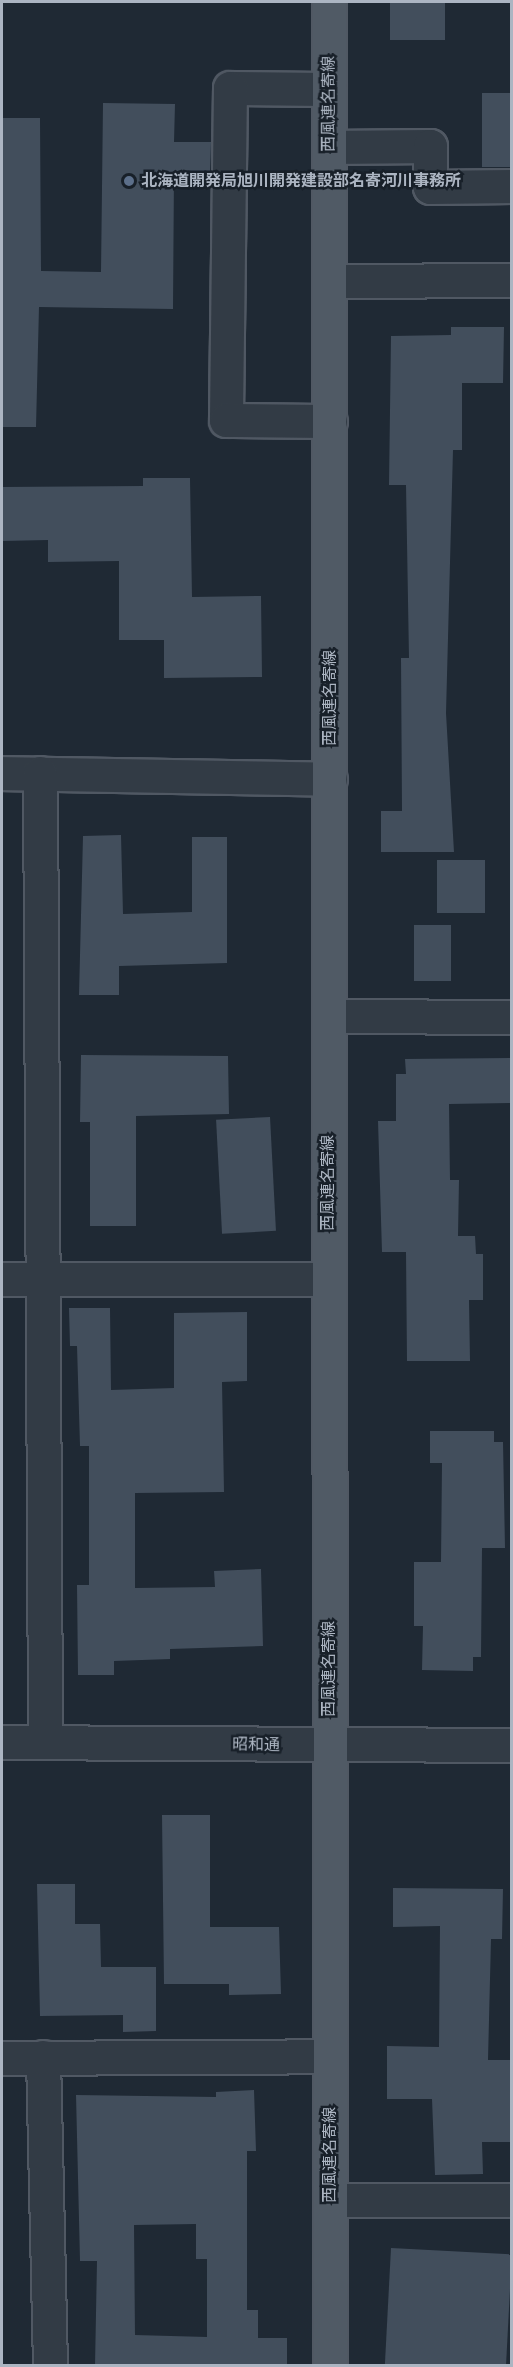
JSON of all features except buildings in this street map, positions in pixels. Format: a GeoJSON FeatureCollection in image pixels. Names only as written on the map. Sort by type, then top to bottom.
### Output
{"type":"FeatureCollection","features":[{"type":"Feature","properties":{"kind":"main road","name":"西風連名寄線"},"geometry":{"type":"LineString","coordinates":[[329,2],[330,779],[327,1279],[330,2366]]}},
{"type":"Feature","properties":{"kind":"street"},"geometry":{"type":"LineString","coordinates":[[329,89],[230,88],[226,420],[330,421]]}},
{"type":"Feature","properties":{"kind":"street"},"geometry":{"type":"LineString","coordinates":[[329,147],[430,146],[430,187],[512,186]]}},
{"type":"Feature","properties":{"kind":"street"},"geometry":{"type":"LineString","coordinates":[[330,281],[512,280]]}},
{"type":"Feature","properties":{"kind":"street"},"geometry":{"type":"LineString","coordinates":[[2,773],[330,779]]}},
{"type":"Feature","properties":{"kind":"street"},"geometry":{"type":"LineString","coordinates":[[40,773],[39,1279],[45,1742]]}},
{"type":"Feature","properties":{"kind":"street"},"geometry":{"type":"LineString","coordinates":[[329,1016],[512,1017]]}},
{"type":"Feature","properties":{"kind":"street"},"geometry":{"type":"LineString","coordinates":[[2,1279],[327,1279]]}},
{"type":"Feature","properties":{"kind":"street","name":"昭和通"},"geometry":{"type":"LineString","coordinates":[[2,1742],[329,1746],[512,1745]]}},
{"type":"Feature","properties":{"kind":"street"},"geometry":{"type":"LineString","coordinates":[[2,2058],[330,2056]]}},
{"type":"Feature","properties":{"kind":"street"},"geometry":{"type":"LineString","coordinates":[[43,2057],[50,2366]]}},
{"type":"Feature","properties":{"kind":"street"},"geometry":{"type":"LineString","coordinates":[[330,2200],[512,2200]]}},
{"type":"Feature","properties":{"kind":"place","name":"北海道開発局旭川開発建設部名寄河川事務所"},"geometry":{"type":"Point","coordinates":[129,181]}}]}
